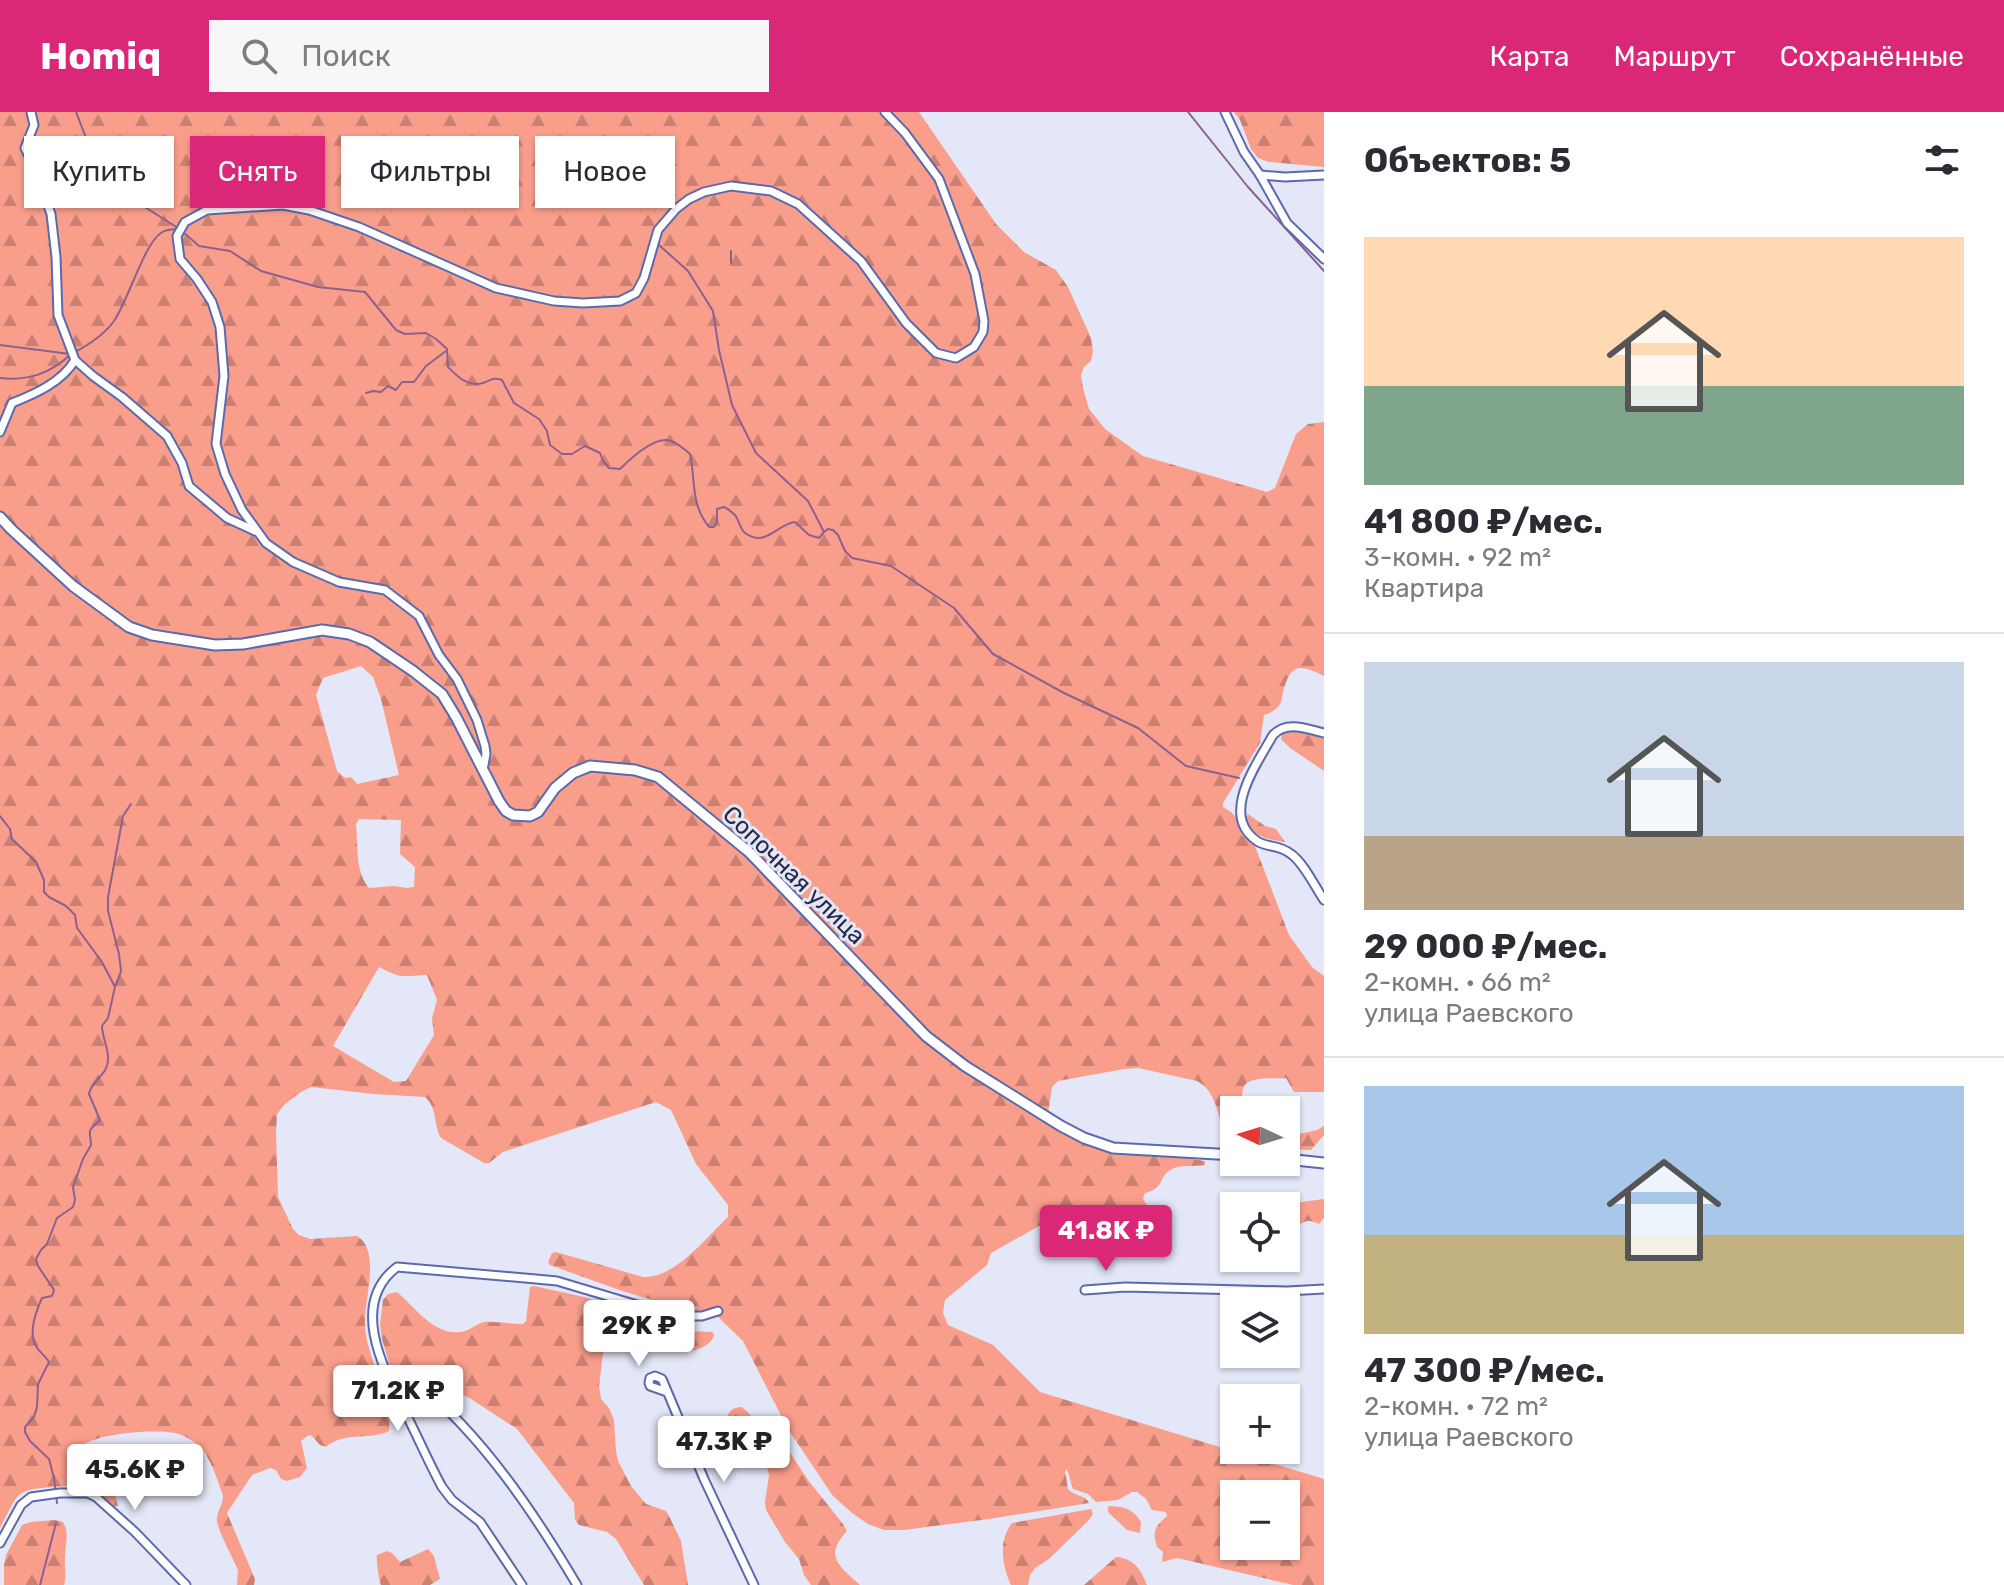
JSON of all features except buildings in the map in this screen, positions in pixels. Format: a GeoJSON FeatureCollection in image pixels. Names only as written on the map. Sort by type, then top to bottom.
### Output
{"type":"FeatureCollection","features":[{"type":"Feature","properties":{"kind":"main road","name":"Сопочная улица"},"geometry":{"type":"LineString","coordinates":[[0,517],[63,578],[129,627],[152,635],[215,645],[243,644],[322,630],[349,634],[370,642],[442,694],[499,801],[506,811],[521,817],[538,812],[555,788],[583,768],[618,767],[658,777],[749,852],[926,1036],[965,1066],[1084,1138],[1113,1148],[1220,1154]]}},
{"type":"Feature","properties":{"kind":"main road"},"geometry":{"type":"LineString","coordinates":[[1300,1160],[1324,1163]]}},
{"type":"Feature","properties":{"kind":"street"},"geometry":{"type":"LineString","coordinates":[[31,112],[34,125],[25,148],[51,214],[58,315],[75,360],[167,436],[182,463],[189,486],[227,518],[257,532]]}},
{"type":"Feature","properties":{"kind":"street"},"geometry":{"type":"LineString","coordinates":[[483,770],[486,754],[477,720],[457,679],[439,655],[419,616],[385,590],[339,582],[293,562],[266,543],[242,510],[225,474],[216,444],[224,376],[221,332],[212,302],[180,259],[177,236],[185,222],[207,210],[283,205],[309,210],[359,227],[496,288],[554,301],[583,303],[620,301],[636,293],[644,278],[658,230],[682,204],[704,192],[731,186],[771,191],[798,204],[861,261],[906,323],[936,353],[956,358],[974,347],[983,332],[984,321],[975,274],[939,179],[885,112]]}},
{"type":"Feature","properties":{"kind":"street"},"geometry":{"type":"LineString","coordinates":[[1225,112],[1244,152],[1287,223],[1324,259]]}},
{"type":"Feature","properties":{"kind":"street"},"geometry":{"type":"LineString","coordinates":[[1260,175],[1324,175]]}},
{"type":"Feature","properties":{"kind":"street"},"geometry":{"type":"LineString","coordinates":[[0,432],[12,403],[45,388],[68,371],[75,360]]}},
{"type":"Feature","properties":{"kind":"street"},"geometry":{"type":"LineString","coordinates":[[1324,733],[1290,726],[1279,729],[1247,783],[1240,817],[1245,831],[1258,842],[1281,847],[1293,855],[1324,900]]}},
{"type":"Feature","properties":{"kind":"street"},"geometry":{"type":"LineString","coordinates":[[522,1585],[480,1522],[452,1500],[442,1487],[394,1389],[379,1353],[373,1327],[373,1307],[381,1281],[397,1267],[557,1281],[686,1316],[702,1316],[718,1311]]}},
{"type":"Feature","properties":{"kind":"street"},"geometry":{"type":"LineString","coordinates":[[1085,1290],[1125,1287],[1324,1289]]}},
{"type":"Feature","properties":{"kind":"street"},"geometry":{"type":"LineString","coordinates":[[394,1389],[417,1382],[483,1449],[536,1516],[577,1585]]}},
{"type":"Feature","properties":{"kind":"street"},"geometry":{"type":"LineString","coordinates":[[667,1392],[754,1585]]}},
{"type":"Feature","properties":{"kind":"street"},"geometry":{"type":"LineString","coordinates":[[0,1543],[21,1505],[31,1497],[88,1493],[135,1532],[186,1585]]}},
{"type":"Feature","properties":{"kind":"green space"},"geometry":{"type":"Polygon","coordinates":[[[0,112],[919,112],[996,224],[1024,252],[1056,270],[1068,287],[1091,338],[1093,351],[1091,361],[1081,375],[1083,388],[1089,409],[1105,429],[1143,456],[1267,492],[1275,488],[1296,434],[1308,424],[1324,422],[1324,676],[1302,668],[1289,676],[1279,706],[1264,715],[1260,743],[1223,807],[1236,817],[1242,835],[1255,846],[1289,935],[1312,967],[1324,976],[1324,1092],[1294,1092],[1286,1078],[1249,1082],[1242,1091],[1242,1096],[1220,1096],[1220,1119],[1212,1096],[1197,1081],[1138,1068],[1058,1081],[1052,1087],[1048,1114],[1086,1143],[1117,1153],[1161,1154],[1205,1161],[1205,1165],[1174,1168],[1166,1173],[1159,1186],[1145,1193],[1143,1198],[1146,1204],[1170,1227],[1168,1235],[1101,1228],[1078,1204],[991,1253],[987,1265],[945,1300],[943,1313],[948,1325],[993,1345],[1040,1392],[1220,1447],[1220,1464],[1275,1464],[1324,1479],[1324,1585],[1293,1585],[1177,1558],[1162,1562],[1163,1552],[1157,1547],[1155,1533],[1157,1526],[1167,1516],[1166,1512],[1152,1510],[1146,1499],[1137,1492],[1118,1500],[1096,1502],[1088,1494],[1073,1489],[1067,1469],[1068,1489],[1089,1503],[904,1530],[884,1530],[852,1513],[833,1496],[788,1429],[743,1341],[716,1315],[622,1291],[548,1262],[552,1253],[556,1252],[643,1277],[655,1276],[689,1256],[728,1217],[728,1205],[696,1164],[671,1110],[656,1102],[503,1152],[489,1163],[441,1138],[432,1106],[425,1097],[311,1087],[284,1105],[277,1114],[278,1197],[293,1229],[310,1239],[357,1236],[369,1253],[365,1327],[387,1406],[389,1431],[340,1439],[326,1447],[309,1435],[301,1441],[307,1468],[300,1477],[287,1481],[270,1468],[252,1475],[227,1513],[255,1579],[254,1585],[237,1585],[238,1571],[217,1521],[223,1496],[210,1462],[197,1444],[178,1434],[124,1434],[94,1440],[77,1451],[74,1482],[66,1486],[32,1489],[15,1500],[0,1528],[0,112]],[[361,666],[323,678],[316,695],[337,771],[345,778],[351,777],[357,784],[399,775],[381,699],[373,677],[361,666]],[[359,819],[356,824],[359,866],[369,888],[414,887],[415,867],[400,854],[401,820],[359,819]],[[379,967],[333,1046],[394,1082],[406,1081],[434,1035],[432,1018],[437,1000],[427,975],[402,976],[379,967]]]}},
{"type":"Feature","properties":{"kind":"green space"},"geometry":{"type":"Polygon","coordinates":[[[1234,112],[1324,112],[1324,167],[1269,162],[1258,158],[1234,112]]]}},
{"type":"Feature","properties":{"kind":"green space"},"geometry":{"type":"Polygon","coordinates":[[[1302,729],[1324,735],[1324,771],[1281,739],[1286,731],[1302,729]]]}},
{"type":"Feature","properties":{"kind":"green space"},"geometry":{"type":"Polygon","coordinates":[[[1248,814],[1265,826],[1276,829],[1285,842],[1257,834],[1245,820],[1248,814]]]}},
{"type":"Feature","properties":{"kind":"green space"},"geometry":{"type":"Polygon","coordinates":[[[1324,1126],[1324,1135],[1311,1150],[1300,1150],[1300,1134],[1324,1126]]]}},
{"type":"Feature","properties":{"kind":"green space"},"geometry":{"type":"Polygon","coordinates":[[[1324,1199],[1324,1218],[1319,1224],[1300,1224],[1300,1202],[1324,1199]]]}},
{"type":"Feature","properties":{"kind":"green space"},"geometry":{"type":"Polygon","coordinates":[[[530,1287],[584,1297],[686,1331],[714,1334],[708,1344],[690,1351],[672,1339],[614,1341],[603,1353],[599,1386],[601,1399],[614,1420],[618,1461],[631,1486],[646,1504],[666,1511],[669,1516],[681,1541],[688,1585],[644,1585],[616,1539],[607,1532],[579,1525],[575,1520],[574,1503],[517,1429],[468,1397],[414,1376],[395,1375],[391,1370],[380,1325],[383,1300],[388,1294],[397,1292],[442,1330],[461,1332],[484,1322],[523,1324],[530,1287]]]}},
{"type":"Feature","properties":{"kind":"green space"},"geometry":{"type":"Polygon","coordinates":[[[742,1407],[758,1422],[776,1431],[808,1480],[843,1524],[847,1531],[835,1555],[841,1566],[860,1585],[811,1585],[804,1575],[799,1559],[766,1510],[769,1475],[761,1447],[729,1435],[728,1416],[733,1409],[742,1407]]]}},
{"type":"Feature","properties":{"kind":"green space"},"geometry":{"type":"Polygon","coordinates":[[[94,1468],[103,1472],[118,1506],[90,1486],[88,1481],[94,1468]]]}},
{"type":"Feature","properties":{"kind":"green space"},"geometry":{"type":"Polygon","coordinates":[[[1110,1506],[1132,1511],[1141,1522],[1140,1533],[1127,1530],[1108,1512],[1110,1506]]]}},
{"type":"Feature","properties":{"kind":"green space"},"geometry":{"type":"Polygon","coordinates":[[[1091,1509],[1093,1514],[1089,1520],[1049,1559],[1035,1568],[1028,1585],[1011,1585],[1005,1569],[1003,1545],[1012,1523],[1091,1509]]]}},
{"type":"Feature","properties":{"kind":"green space"},"geometry":{"type":"Polygon","coordinates":[[[55,1520],[63,1522],[66,1531],[64,1585],[4,1585],[6,1555],[22,1525],[55,1520]]]}},
{"type":"Feature","properties":{"kind":"green space"},"geometry":{"type":"Polygon","coordinates":[[[428,1549],[434,1556],[440,1579],[430,1585],[381,1585],[377,1555],[387,1551],[400,1562],[428,1549]]]}},
{"type":"Feature","properties":{"kind":"green space"},"geometry":{"type":"Polygon","coordinates":[[[1116,1557],[1136,1566],[1147,1585],[1084,1585],[1116,1557]]]}},
{"type":"Feature","properties":{"kind":"waterway"},"geometry":{"type":"LineString","coordinates":[[76,112],[88,143],[132,199],[178,228]]}},
{"type":"Feature","properties":{"kind":"waterway"},"geometry":{"type":"LineString","coordinates":[[1188,112],[1248,187],[1324,271]]}},
{"type":"Feature","properties":{"kind":"waterway"},"geometry":{"type":"LineString","coordinates":[[75,352],[96,339],[114,321],[155,239],[165,231],[179,229]]}},
{"type":"Feature","properties":{"kind":"waterway"},"geometry":{"type":"LineString","coordinates":[[183,232],[199,246],[230,251],[261,271],[318,287],[365,292],[396,330],[405,334],[426,333],[436,339],[447,349],[448,367],[463,380],[472,384],[502,380],[514,403],[539,419],[547,431],[550,445],[562,454],[572,454],[585,446],[600,453],[609,468],[620,469],[654,443],[666,440],[676,443],[690,454],[696,501],[709,527],[714,527],[717,522],[717,509],[724,507],[735,515],[743,531],[752,537],[765,537],[795,522],[809,535],[819,538],[824,532]]}},
{"type":"Feature","properties":{"kind":"waterway"},"geometry":{"type":"LineString","coordinates":[[659,245],[688,271],[713,311],[732,405],[756,453],[808,501],[824,532],[833,530],[852,558],[891,566],[954,608],[993,654],[1064,693],[1138,728],[1186,766],[1239,778]]}},
{"type":"Feature","properties":{"kind":"waterway"},"geometry":{"type":"LineString","coordinates":[[731,251],[731,263]]}},
{"type":"Feature","properties":{"kind":"waterway"},"geometry":{"type":"LineString","coordinates":[[0,345],[70,354]]}},
{"type":"Feature","properties":{"kind":"waterway"},"geometry":{"type":"LineString","coordinates":[[366,393],[381,392],[388,386],[396,390],[402,382],[414,382],[426,366],[446,351]]}},
{"type":"Feature","properties":{"kind":"waterway"},"geometry":{"type":"LineString","coordinates":[[0,378],[38,375],[71,354]]}},
{"type":"Feature","properties":{"kind":"waterway"},"geometry":{"type":"LineString","coordinates":[[116,985],[121,971],[108,911],[108,897],[123,816],[131,804]]}},
{"type":"Feature","properties":{"kind":"waterway"},"geometry":{"type":"LineString","coordinates":[[0,816],[10,829],[12,839],[36,862],[44,880],[44,892],[75,915],[77,928],[102,962],[115,987],[108,1018],[102,1026],[107,1065],[89,1094],[100,1120],[90,1131],[91,1145],[73,1187],[73,1207],[57,1218],[47,1244],[36,1259],[54,1290],[52,1296],[42,1298],[34,1322],[34,1340],[49,1362],[38,1384],[34,1417],[25,1427],[25,1432],[49,1459],[57,1503]]}},
{"type":"Feature","properties":{"kind":"waterway"},"geometry":{"type":"LineString","coordinates":[[40,1585],[56,1523]]}}]}
